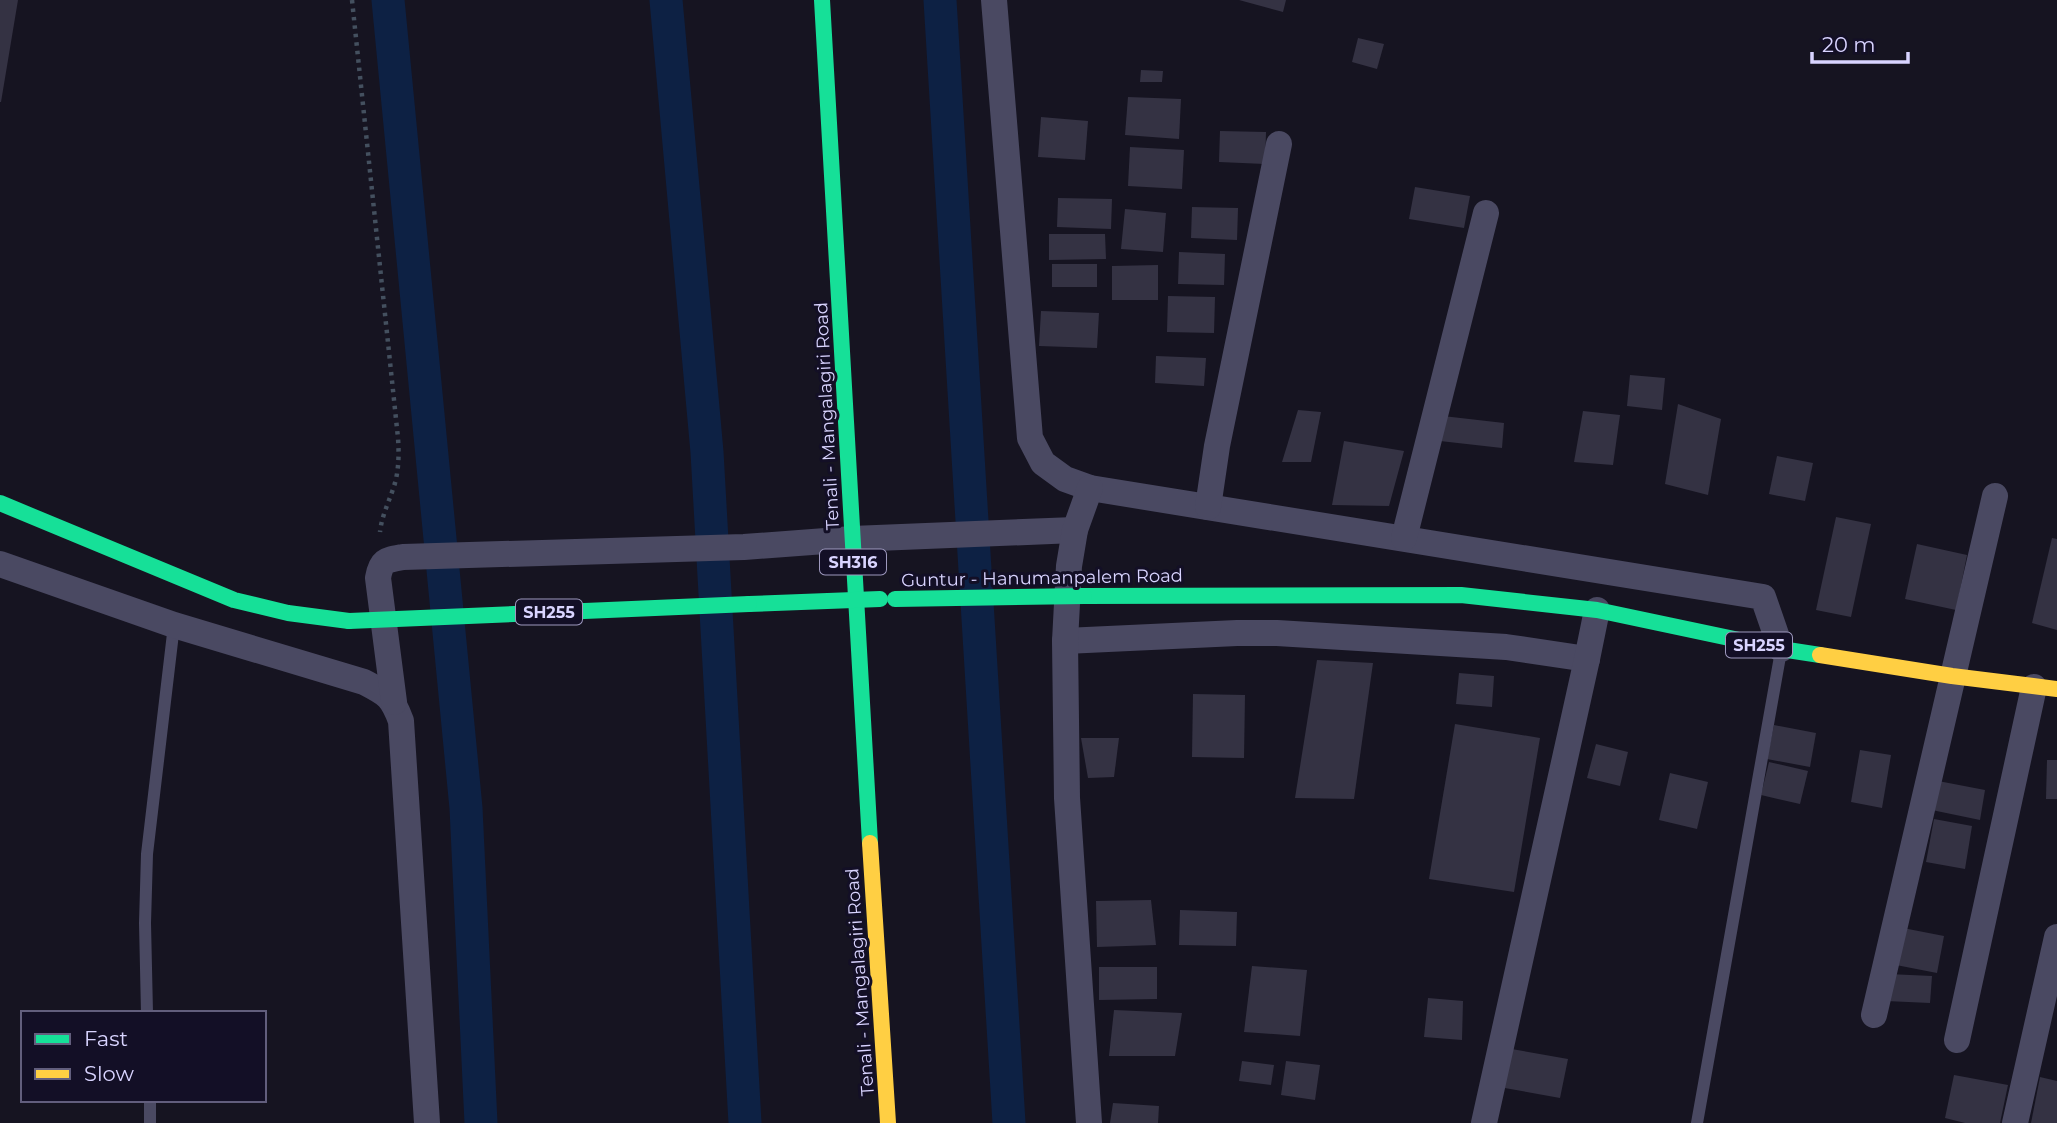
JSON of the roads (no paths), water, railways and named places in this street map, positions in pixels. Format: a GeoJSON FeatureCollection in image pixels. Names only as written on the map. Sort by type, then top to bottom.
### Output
{"type":"FeatureCollection","features":[{"type":"Feature","properties":{"kind":"main road","name":"Tenali - Mangalagiri Road"},"geometry":{"type":"LineString","coordinates":[[822,0],[842,322],[855,600],[888,1123]]}},
{"type":"Feature","properties":{"kind":"main road","name":"Guntur - Hanumanpalem Road"},"geometry":{"type":"LineString","coordinates":[[0,503],[234,600],[288,613],[349,621],[895,598],[1461,595],[1597,610],[1781,649],[2045,688]]}},
{"type":"Feature","properties":{"kind":"street"},"geometry":{"type":"LineString","coordinates":[[994,0],[1030,438],[1043,463],[1065,479],[1090,488],[1763,597],[1781,649]]}},
{"type":"Feature","properties":{"kind":"street"},"geometry":{"type":"LineString","coordinates":[[1208,507],[1217,446],[1279,144]]}},
{"type":"Feature","properties":{"kind":"street"},"geometry":{"type":"LineString","coordinates":[[1405,538],[1486,213]]}},
{"type":"Feature","properties":{"kind":"street"},"geometry":{"type":"LineString","coordinates":[[1089,1123],[1067,797],[1065,641],[1069,566],[1075,530],[1090,488]]}},
{"type":"Feature","properties":{"kind":"street"},"geometry":{"type":"LineString","coordinates":[[1874,1015],[1995,496]]}},
{"type":"Feature","properties":{"kind":"street"},"geometry":{"type":"LineString","coordinates":[[428,1123],[401,721],[394,702],[378,578],[380,568],[395,559],[744,547],[852,539],[1075,530]]}},
{"type":"Feature","properties":{"kind":"street"},"geometry":{"type":"LineString","coordinates":[[0,564],[174,625],[364,682],[394,702]]}},
{"type":"Feature","properties":{"kind":"street"},"geometry":{"type":"LineString","coordinates":[[1484,1123],[1597,610]]}},
{"type":"Feature","properties":{"kind":"street"},"geometry":{"type":"LineString","coordinates":[[1065,641],[1277,633],[1506,647],[1587,659]]}},
{"type":"Feature","properties":{"kind":"street"},"geometry":{"type":"LineString","coordinates":[[1957,1040],[2045,688]]}},
{"type":"Feature","properties":{"kind":"street"},"geometry":{"type":"LineString","coordinates":[[2015,1123],[2057,937]]}},
{"type":"Feature","properties":{"kind":"lane"},"geometry":{"type":"LineString","coordinates":[[147,1011],[147,854],[174,625]]}},
{"type":"Feature","properties":{"kind":"lane"},"geometry":{"type":"LineString","coordinates":[[1697,1123],[1781,649]]}},
{"type":"Feature","properties":{"kind":"lane"},"geometry":{"type":"LineString","coordinates":[[150,1102],[150,1123]]}},
{"type":"Feature","properties":{"kind":"waterway"},"geometry":{"type":"LineString","coordinates":[[388,0],[466,808],[481,1123]]}},
{"type":"Feature","properties":{"kind":"waterway"},"geometry":{"type":"LineString","coordinates":[[666,0],[707,452],[745,1123]]}},
{"type":"Feature","properties":{"kind":"waterway"},"geometry":{"type":"LineString","coordinates":[[940,0],[1009,1123]]}}]}
